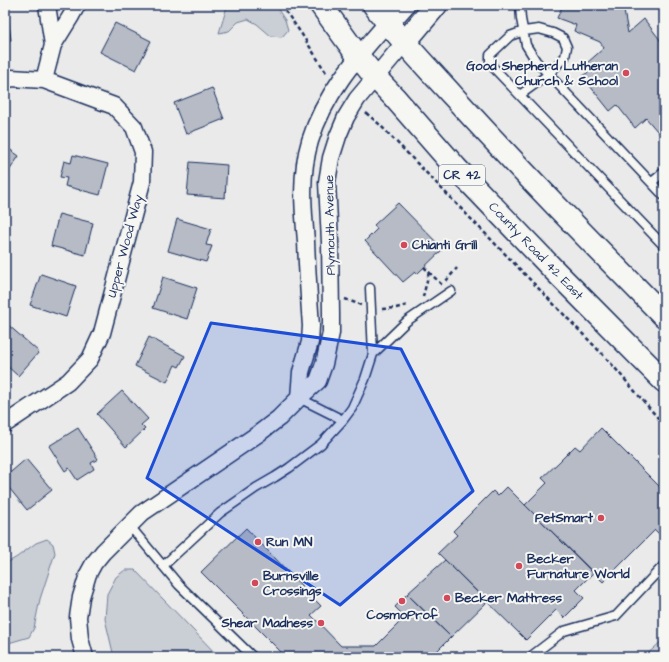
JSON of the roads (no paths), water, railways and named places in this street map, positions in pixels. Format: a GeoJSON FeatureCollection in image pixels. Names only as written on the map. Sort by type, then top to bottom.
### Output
{"type":"FeatureCollection","features":[{"type":"Feature","properties":{"kind":"main road","name":"County Road 42 East"},"geometry":{"type":"LineString","coordinates":[[321,5],[375,77],[456,168],[552,269],[664,380]]}},
{"type":"Feature","properties":{"kind":"main road"},"geometry":{"type":"LineString","coordinates":[[374,5],[404,43],[495,142],[664,316]]}},
{"type":"Feature","properties":{"kind":"main road","name":"Plymouth Avenue"},"geometry":{"type":"LineString","coordinates":[[387,23],[403,5]]}},
{"type":"Feature","properties":{"kind":"main road","name":"Plymouth Avenue"},"geometry":{"type":"LineString","coordinates":[[404,43],[436,5]]}},
{"type":"Feature","properties":{"kind":"street"},"geometry":{"type":"LineString","coordinates":[[47,5],[53,44]]}},
{"type":"Feature","properties":{"kind":"street"},"geometry":{"type":"LineString","coordinates":[[44,80],[53,44],[71,16],[76,5]]}},
{"type":"Feature","properties":{"kind":"street","name":"Plymouth Avenue"},"geometry":{"type":"LineString","coordinates":[[299,398],[301,372],[310,342],[311,326],[303,208],[303,187],[310,142],[315,126],[325,105],[341,78],[387,23]]}},
{"type":"Feature","properties":{"kind":"street","name":"Plymouth Avenue"},"geometry":{"type":"LineString","coordinates":[[85,657],[80,639],[78,616],[80,597],[84,584],[94,563],[103,552],[142,513],[258,434],[279,418],[318,381],[328,348],[330,333],[330,242],[327,182],[331,158],[346,117],[357,99],[404,43]]}},
{"type":"Feature","properties":{"kind":"street","name":"Upper Wood Way"},"geometry":{"type":"LineString","coordinates":[[5,81],[11,78],[44,80],[114,106],[134,126],[143,152],[142,182],[102,333],[90,359],[68,382],[5,424]]}},
{"type":"Feature","properties":{"kind":"lane"},"geometry":{"type":"LineString","coordinates":[[520,5],[526,44],[536,61],[664,196]]}},
{"type":"Feature","properties":{"kind":"lane"},"geometry":{"type":"LineString","coordinates":[[520,95],[549,74],[565,57],[567,47],[563,38],[539,29],[510,36],[490,55],[490,64],[664,246]]}},
{"type":"Feature","properties":{"kind":"lane"},"geometry":{"type":"LineString","coordinates":[[652,182],[664,172]]}},
{"type":"Feature","properties":{"kind":"lane"},"geometry":{"type":"LineString","coordinates":[[163,566],[220,513],[256,488],[289,468],[321,444],[352,408],[365,379],[373,354],[370,288]]}},
{"type":"Feature","properties":{"kind":"lane"},"geometry":{"type":"LineString","coordinates":[[373,354],[407,321],[451,291]]}},
{"type":"Feature","properties":{"kind":"lane"},"geometry":{"type":"LineString","coordinates":[[299,398],[343,420]]}},
{"type":"Feature","properties":{"kind":"lane"},"geometry":{"type":"LineString","coordinates":[[130,525],[179,585],[253,657]]}},
{"type":"Feature","properties":{"kind":"lane"},"geometry":{"type":"LineString","coordinates":[[530,657],[564,631],[616,616],[664,565]]}},
{"type":"Feature","properties":{"kind":"place","name":"Good Shepherd Lutheran Church & School"},"geometry":{"type":"Point","coordinates":[626,73]}},
{"type":"Feature","properties":{"kind":"place","name":"Chianti Grill"},"geometry":{"type":"Point","coordinates":[404,245]}},
{"type":"Feature","properties":{"kind":"place","name":"PetSmart"},"geometry":{"type":"Point","coordinates":[601,518]}},
{"type":"Feature","properties":{"kind":"place","name":"Run MN"},"geometry":{"type":"Point","coordinates":[258,542]}},
{"type":"Feature","properties":{"kind":"place","name":"Becker Furnature World"},"geometry":{"type":"Point","coordinates":[519,566]}},
{"type":"Feature","properties":{"kind":"place","name":"Burnsville Crossings"},"geometry":{"type":"Point","coordinates":[255,583]}},
{"type":"Feature","properties":{"kind":"place","name":"Becker Mattress"},"geometry":{"type":"Point","coordinates":[447,598]}},
{"type":"Feature","properties":{"kind":"place","name":"CosmoProf"},"geometry":{"type":"Point","coordinates":[402,601]}},
{"type":"Feature","properties":{"kind":"place","name":"Shear Madness"},"geometry":{"type":"Point","coordinates":[321,623]}}]}
